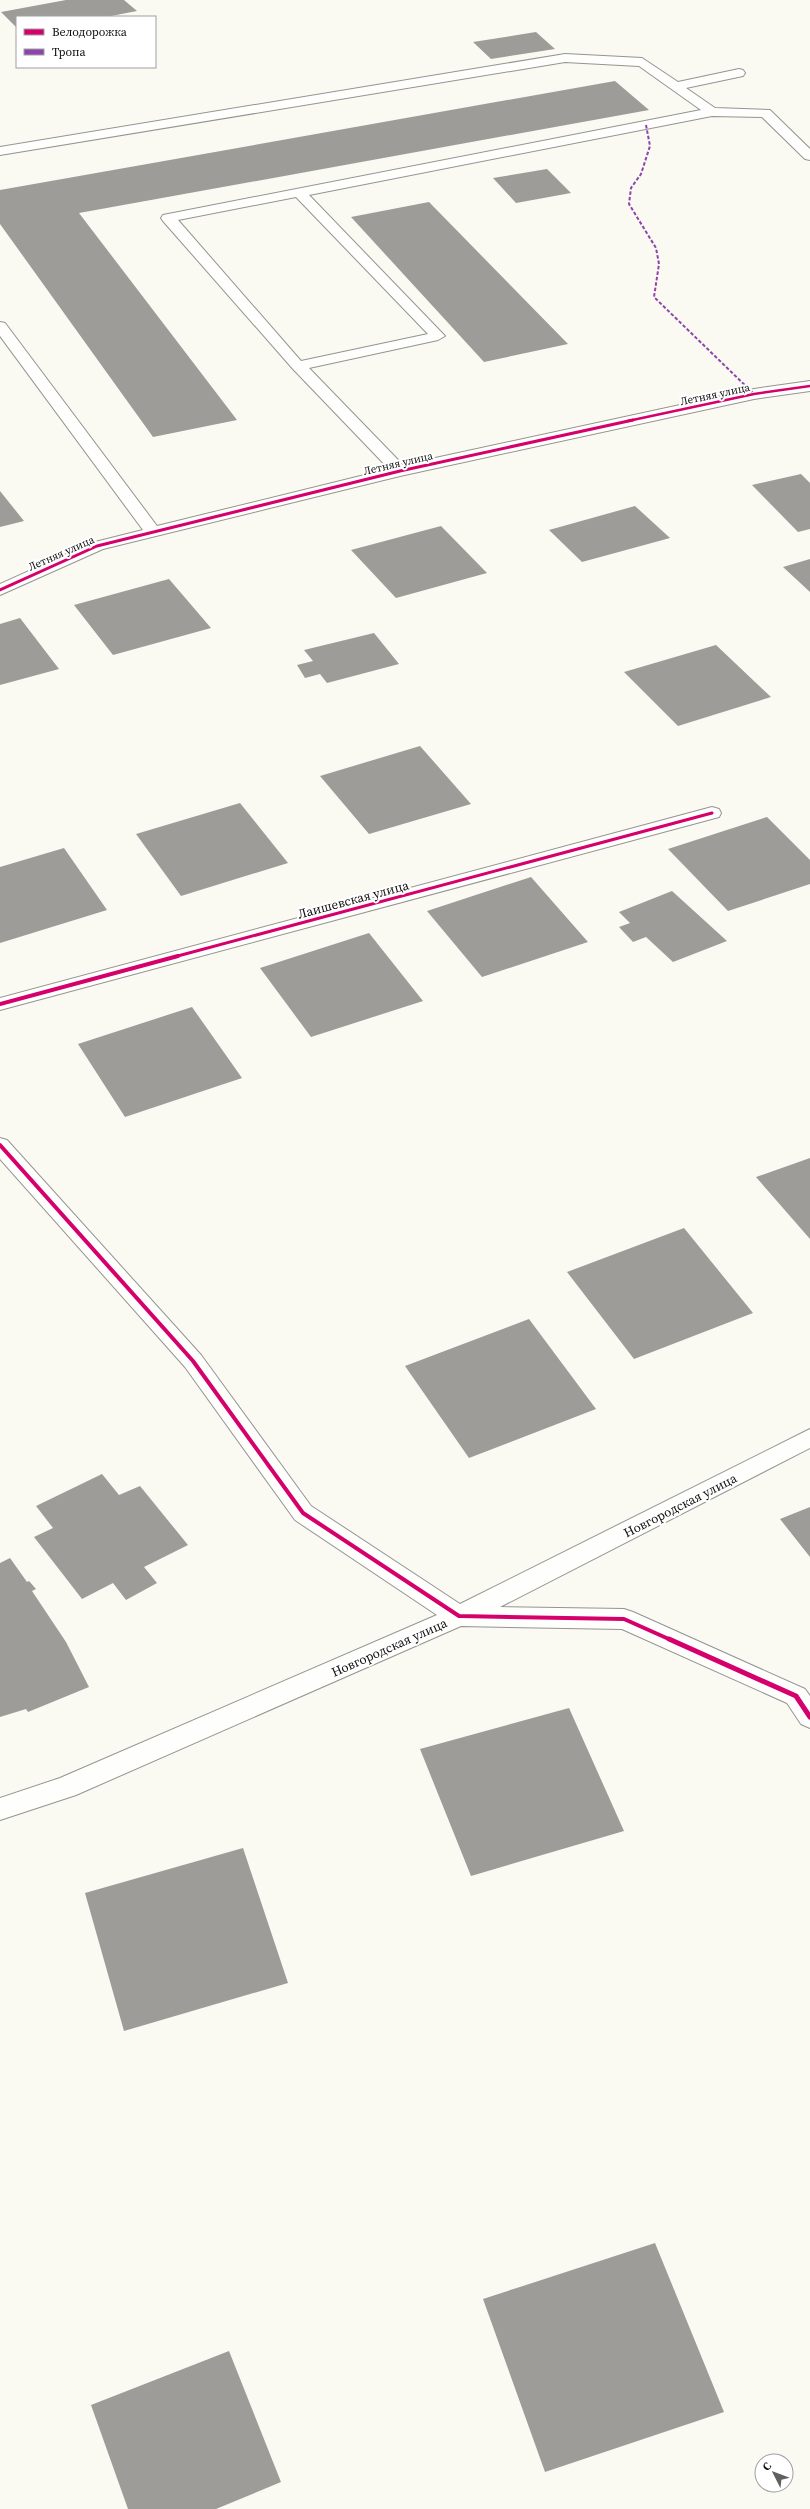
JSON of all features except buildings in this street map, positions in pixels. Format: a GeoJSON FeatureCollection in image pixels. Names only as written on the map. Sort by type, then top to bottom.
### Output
{"type":"FeatureCollection","features":[{"type":"Feature","properties":{"kind":"street"},"geometry":{"type":"LineString","coordinates":[[0,151],[565,58],[642,62],[712,112]]}},
{"type":"Feature","properties":{"kind":"street"},"geometry":{"type":"LineString","coordinates":[[676,86],[739,73]]}},
{"type":"Feature","properties":{"kind":"street"},"geometry":{"type":"LineString","coordinates":[[400,472],[298,366],[168,218],[712,112],[765,113],[810,156]]}},
{"type":"Feature","properties":{"kind":"street"},"geometry":{"type":"LineString","coordinates":[[298,366],[438,336],[300,193]]}},
{"type":"Feature","properties":{"kind":"street"},"geometry":{"type":"LineString","coordinates":[[0,326],[152,532]]}},
{"type":"Feature","properties":{"kind":"street","name":"Летняя улица"},"geometry":{"type":"LineString","coordinates":[[0,590],[97,546],[152,532],[400,472],[754,394],[810,386]]}},
{"type":"Feature","properties":{"kind":"street","name":"Лаишевская улица"},"geometry":{"type":"LineString","coordinates":[[0,1004],[712,813]]}},
{"type":"Feature","properties":{"kind":"street"},"geometry":{"type":"LineString","coordinates":[[0,1145],[193,1361],[303,1513],[459,1616],[624,1619],[796,1696],[810,1717]]}},
{"type":"Feature","properties":{"kind":"street","name":"Новгородская улица"},"geometry":{"type":"LineString","coordinates":[[0,1809],[67,1787],[459,1616],[810,1438]]}},
{"type":"Feature","properties":{"kind":"marked path"},"geometry":{"type":"LineString","coordinates":[[646,125],[650,146],[641,174],[631,188],[629,204],[656,248],[659,264],[654,297],[754,394]]}},
{"type":"Feature","properties":{"kind":"cycle path"},"geometry":{"type":"LineString","coordinates":[[0,590],[97,546],[400,471],[754,394],[810,386]]}},
{"type":"Feature","properties":{"kind":"cycle path"},"geometry":{"type":"LineString","coordinates":[[0,1004],[712,813]]}},
{"type":"Feature","properties":{"kind":"cycle path"},"geometry":{"type":"LineString","coordinates":[[0,1145],[193,1361],[303,1513],[459,1616],[624,1619],[796,1696],[810,1717]]}}]}
